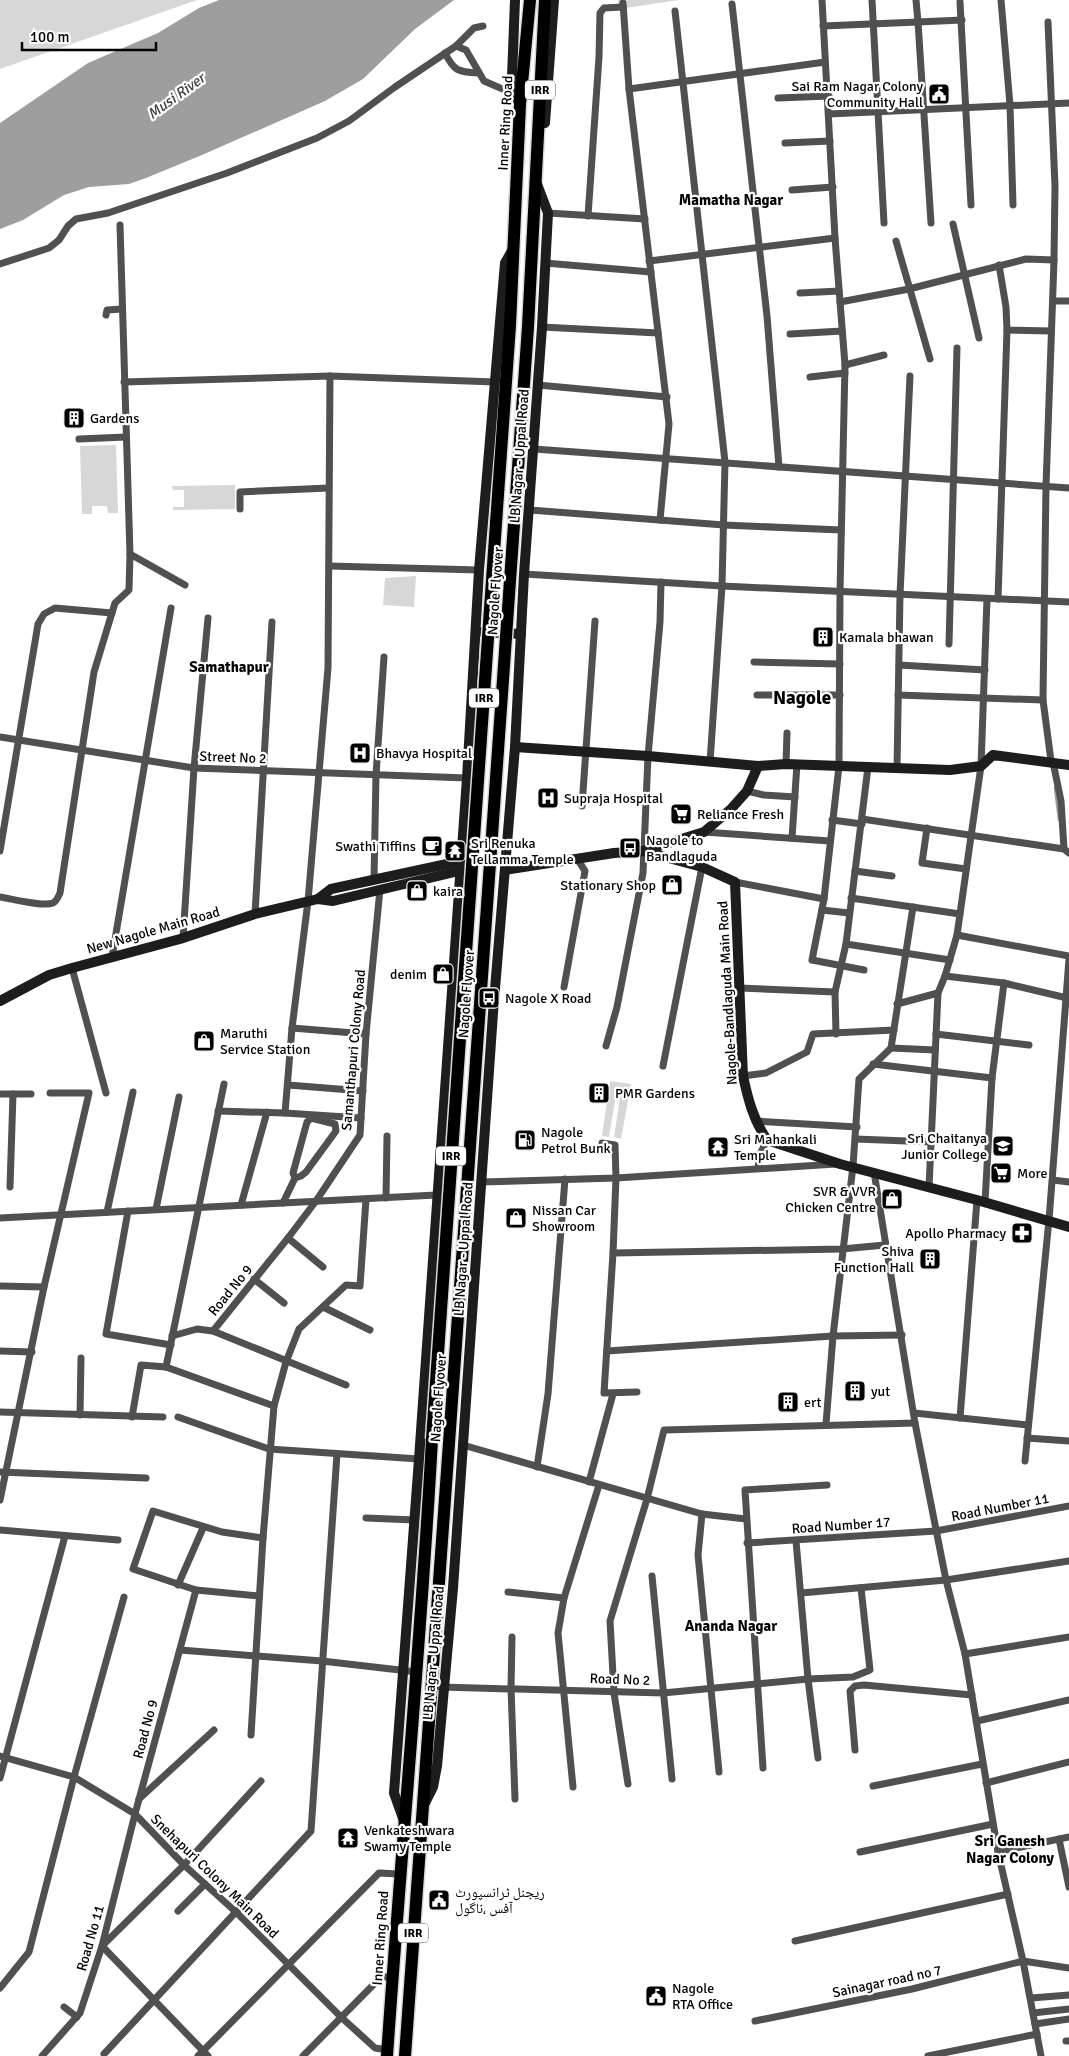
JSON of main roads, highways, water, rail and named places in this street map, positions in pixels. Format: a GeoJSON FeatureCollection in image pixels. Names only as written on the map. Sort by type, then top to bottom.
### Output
{"type":"FeatureCollection","features":[{"type":"Feature","properties":{"kind":"highway","name":"Inner Ring Road"},"geometry":{"type":"LineString","coordinates":[[514,248],[517,99],[530,0]]}},
{"type":"Feature","properties":{"kind":"highway","name":"Nagole Flyover"},"geometry":{"type":"LineString","coordinates":[[405,2056],[421,1811],[438,1687],[450,1443],[528,327],[545,0]]}},
{"type":"Feature","properties":{"kind":"highway","name":"Nagole Flyover"},"geometry":{"type":"LineString","coordinates":[[404,1821],[411,1671],[432,1439],[514,248]]}},
{"type":"Feature","properties":{"kind":"highway","name":"Inner Ring Road"},"geometry":{"type":"LineString","coordinates":[[388,2053],[404,1821]]}},
{"type":"Feature","properties":{"kind":"water","name":"Musi River"},"geometry":{"type":"Polygon","coordinates":[[[219,0],[454,0],[415,29],[363,79],[325,101],[146,178],[129,184],[89,187],[64,195],[23,220],[0,229],[0,123],[88,63],[158,33],[199,8],[219,0]]]}},
{"type":"Feature","properties":{"kind":"waterway"},"geometry":{"type":"LineString","coordinates":[[1055,788],[1059,820]]}},
{"type":"Feature","properties":{"kind":"place","name":"Sai Ram Nagar Colony Community Hall"},"geometry":{"type":"Point","coordinates":[939,94]}},
{"type":"Feature","properties":{"kind":"place","name":"Gardens"},"geometry":{"type":"Point","coordinates":[74,418]}},
{"type":"Feature","properties":{"kind":"place","name":"Kamala bhawan"},"geometry":{"type":"Point","coordinates":[823,637]}},
{"type":"Feature","properties":{"kind":"place","name":"Bhavya Hospital"},"geometry":{"type":"Point","coordinates":[360,753]}},
{"type":"Feature","properties":{"kind":"place","name":"Supraja Hospital"},"geometry":{"type":"Point","coordinates":[548,798]}},
{"type":"Feature","properties":{"kind":"place","name":"Reliance Fresh"},"geometry":{"type":"Point","coordinates":[681,814]}},
{"type":"Feature","properties":{"kind":"place","name":"Swathi Tiffins"},"geometry":{"type":"Point","coordinates":[432,846]}},
{"type":"Feature","properties":{"kind":"place","name":"Nagole to Bandlaguda"},"geometry":{"type":"Point","coordinates":[630,848]}},
{"type":"Feature","properties":{"kind":"place","name":"Sri Renuka Tellamma Temple"},"geometry":{"type":"Point","coordinates":[455,851]}},
{"type":"Feature","properties":{"kind":"place","name":"Stationary Shop"},"geometry":{"type":"Point","coordinates":[672,885]}},
{"type":"Feature","properties":{"kind":"place","name":"kaira"},"geometry":{"type":"Point","coordinates":[417,891]}},
{"type":"Feature","properties":{"kind":"place","name":"denim"},"geometry":{"type":"Point","coordinates":[443,974]}},
{"type":"Feature","properties":{"kind":"place","name":"Nagole X Road"},"geometry":{"type":"Point","coordinates":[489,998]}},
{"type":"Feature","properties":{"kind":"place","name":"Maruthi Service Station"},"geometry":{"type":"Point","coordinates":[204,1041]}},
{"type":"Feature","properties":{"kind":"place","name":"PMR Gardens"},"geometry":{"type":"Point","coordinates":[599,1093]}},
{"type":"Feature","properties":{"kind":"place","name":"Nagole Petrol Bunk"},"geometry":{"type":"Point","coordinates":[525,1140]}},
{"type":"Feature","properties":{"kind":"place","name":"Sri Chaitanya Junior College"},"geometry":{"type":"Point","coordinates":[1003,1146]}},
{"type":"Feature","properties":{"kind":"place","name":"Sri Mahankali Temple"},"geometry":{"type":"Point","coordinates":[718,1147]}},
{"type":"Feature","properties":{"kind":"place","name":"More"},"geometry":{"type":"Point","coordinates":[1001,1173]}},
{"type":"Feature","properties":{"kind":"place","name":"SVR & VVR Chicken Centre"},"geometry":{"type":"Point","coordinates":[892,1199]}},
{"type":"Feature","properties":{"kind":"place","name":"Nissan Car Showroom"},"geometry":{"type":"Point","coordinates":[516,1218]}},
{"type":"Feature","properties":{"kind":"place","name":"Apollo Pharmacy"},"geometry":{"type":"Point","coordinates":[1022,1233]}},
{"type":"Feature","properties":{"kind":"place","name":"Shiva Function Hall"},"geometry":{"type":"Point","coordinates":[930,1259]}},
{"type":"Feature","properties":{"kind":"place","name":"yut"},"geometry":{"type":"Point","coordinates":[855,1391]}},
{"type":"Feature","properties":{"kind":"place","name":"ert"},"geometry":{"type":"Point","coordinates":[788,1402]}},
{"type":"Feature","properties":{"kind":"place","name":"Venkateshwara Swamy Temple"},"geometry":{"type":"Point","coordinates":[348,1838]}},
{"type":"Feature","properties":{"kind":"place","name":"ریجنل ٹرانسپورٹ آفس ،ناگول"},"geometry":{"type":"Point","coordinates":[439,1900]}},
{"type":"Feature","properties":{"kind":"place","name":"Nagole RTA Office"},"geometry":{"type":"Point","coordinates":[656,1996]}},
{"type":"Feature","properties":{"kind":"district","name":"Mamatha Nagar"},"geometry":{"type":"Point","coordinates":[731,200]}},
{"type":"Feature","properties":{"kind":"district","name":"Samathapur"},"geometry":{"type":"Point","coordinates":[229,667]}},
{"type":"Feature","properties":{"kind":"district","name":"Nagole"},"geometry":{"type":"Point","coordinates":[802,697]}},
{"type":"Feature","properties":{"kind":"district","name":"Ananda Nagar"},"geometry":{"type":"Point","coordinates":[731,1626]}},
{"type":"Feature","properties":{"kind":"district","name":"Sri Ganesh Nagar Colony"},"geometry":{"type":"Point","coordinates":[1010,1850]}}]}
